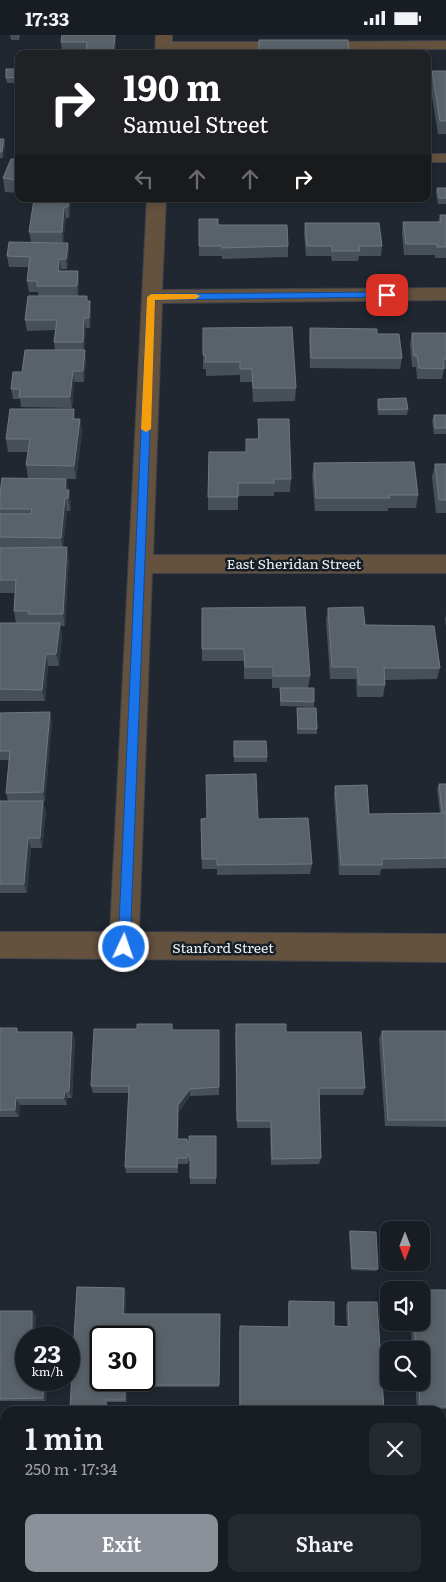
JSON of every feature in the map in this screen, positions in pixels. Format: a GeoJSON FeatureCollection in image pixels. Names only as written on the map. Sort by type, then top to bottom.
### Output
{"type":"FeatureCollection","features":[{"type":"Feature","properties":{"kind":"street"},"geometry":{"type":"LineString","coordinates":[[124,947],[156,202]]}},
{"type":"Feature","properties":{"kind":"street"},"geometry":{"type":"LineString","coordinates":[[151,297],[446,294]]}},
{"type":"Feature","properties":{"kind":"street","name":"East Sheridan Street"},"geometry":{"type":"LineString","coordinates":[[141,564],[446,564]]}},
{"type":"Feature","properties":{"kind":"street","name":"Stanford Street"},"geometry":{"type":"LineString","coordinates":[[0,945],[446,948]]}},
{"type":"Feature","properties":{"kind":"lane"},"geometry":{"type":"LineString","coordinates":[[164,45],[229,50],[302,46],[446,45]]}},
{"type":"Feature","properties":{"kind":"lane"},"geometry":{"type":"LineString","coordinates":[[431,158],[446,158]]}},
{"type":"Feature","properties":{"kind":"building"},"geometry":{"type":"Polygon","coordinates":[[[62,35],[115,35],[113,50],[86,50],[87,42],[61,42],[62,35]]]}},
{"type":"Feature","properties":{"kind":"building"},"geometry":{"type":"Polygon","coordinates":[[[259,40],[348,40],[349,50],[259,50],[259,40]]]}},
{"type":"Feature","properties":{"kind":"building"},"geometry":{"type":"Polygon","coordinates":[[[6,69],[15,69],[15,77],[6,78],[6,69]]]}},
{"type":"Feature","properties":{"kind":"building"},"geometry":{"type":"Polygon","coordinates":[[[432,71],[446,71],[446,121],[440,121],[432,71]]]}},
{"type":"Feature","properties":{"kind":"building"},"geometry":{"type":"Polygon","coordinates":[[[0,139],[4,139],[2,152],[0,152],[0,139]]]}},
{"type":"Feature","properties":{"kind":"building"},"geometry":{"type":"Polygon","coordinates":[[[11,159],[15,159],[15,180],[3,178],[11,159]]]}},
{"type":"Feature","properties":{"kind":"building"},"geometry":{"type":"Polygon","coordinates":[[[437,188],[446,188],[446,198],[439,198],[437,188]]]}},
{"type":"Feature","properties":{"kind":"building"},"geometry":{"type":"Polygon","coordinates":[[[34,202],[69,202],[68,207],[64,207],[62,232],[29,232],[34,202]]]}},
{"type":"Feature","properties":{"kind":"building"},"geometry":{"type":"Polygon","coordinates":[[[440,215],[446,215],[446,247],[437,247],[437,244],[406,244],[403,222],[441,222],[440,215]]]}},
{"type":"Feature","properties":{"kind":"building"},"geometry":{"type":"Polygon","coordinates":[[[199,219],[218,219],[218,225],[287,225],[288,246],[222,248],[222,246],[199,246],[199,219]]]}},
{"type":"Feature","properties":{"kind":"building"},"geometry":{"type":"Polygon","coordinates":[[[305,223],[379,223],[382,246],[359,246],[360,251],[332,251],[332,246],[307,246],[305,223]]]}},
{"type":"Feature","properties":{"kind":"building"},"geometry":{"type":"Polygon","coordinates":[[[9,242],[68,243],[66,259],[59,259],[58,271],[78,271],[77,286],[37,286],[37,281],[27,281],[30,257],[7,256],[9,242]]]}},
{"type":"Feature","properties":{"kind":"building"},"geometry":{"type":"Polygon","coordinates":[[[28,296],[87,296],[87,301],[90,301],[89,318],[84,318],[83,342],[54,342],[57,320],[25,320],[28,296]]]}},
{"type":"Feature","properties":{"kind":"building"},"geometry":{"type":"Polygon","coordinates":[[[292,327],[296,388],[253,388],[252,369],[240,369],[240,362],[205,362],[206,355],[203,355],[203,328],[292,327]]]}},
{"type":"Feature","properties":{"kind":"building"},"geometry":{"type":"Polygon","coordinates":[[[310,328],[377,329],[377,334],[399,334],[402,358],[311,358],[310,328]]]}},
{"type":"Feature","properties":{"kind":"building"},"geometry":{"type":"Polygon","coordinates":[[[412,333],[446,333],[446,359],[443,359],[444,369],[419,368],[417,356],[414,356],[412,333]]]}},
{"type":"Feature","properties":{"kind":"building"},"geometry":{"type":"Polygon","coordinates":[[[25,350],[85,350],[83,371],[73,371],[70,397],[19,397],[20,389],[11,389],[13,372],[22,372],[25,350]]]}},
{"type":"Feature","properties":{"kind":"building"},"geometry":{"type":"Polygon","coordinates":[[[406,398],[408,409],[379,410],[378,399],[406,398]]]}},
{"type":"Feature","properties":{"kind":"building"},"geometry":{"type":"Polygon","coordinates":[[[10,409],[74,409],[73,419],[80,419],[74,466],[26,465],[30,439],[6,439],[10,409]]]}},
{"type":"Feature","properties":{"kind":"building"},"geometry":{"type":"Polygon","coordinates":[[[434,415],[446,415],[446,428],[435,428],[434,415]]]}},
{"type":"Feature","properties":{"kind":"building"},"geometry":{"type":"Polygon","coordinates":[[[258,419],[289,419],[291,479],[274,479],[274,483],[238,483],[238,497],[208,497],[209,452],[246,452],[246,439],[259,439],[258,419]]]}},
{"type":"Feature","properties":{"kind":"building"},"geometry":{"type":"Polygon","coordinates":[[[414,462],[418,495],[389,495],[390,498],[316,498],[314,463],[414,462]]]}},
{"type":"Feature","properties":{"kind":"building"},"geometry":{"type":"Polygon","coordinates":[[[435,464],[446,464],[446,500],[439,500],[435,464]]]}},
{"type":"Feature","properties":{"kind":"building"},"geometry":{"type":"Polygon","coordinates":[[[2,478],[66,479],[65,490],[69,490],[68,498],[65,498],[61,538],[0,537],[0,514],[31,514],[32,509],[0,509],[2,478]]]}},
{"type":"Feature","properties":{"kind":"building"},"geometry":{"type":"Polygon","coordinates":[[[67,547],[63,614],[28,614],[29,611],[14,611],[16,580],[0,580],[0,548],[67,547]]]}},
{"type":"Feature","properties":{"kind":"building"},"geometry":{"type":"Polygon","coordinates":[[[305,607],[310,676],[273,676],[273,667],[245,667],[244,649],[202,649],[202,608],[305,607]]]}},
{"type":"Feature","properties":{"kind":"building"},"geometry":{"type":"Polygon","coordinates":[[[363,607],[365,625],[434,626],[440,668],[384,668],[385,685],[359,685],[357,667],[332,667],[328,608],[363,607]]]}},
{"type":"Feature","properties":{"kind":"building"},"geometry":{"type":"Polygon","coordinates":[[[0,623],[60,623],[56,654],[46,654],[42,690],[0,689],[0,623]]]}},
{"type":"Feature","properties":{"kind":"building"},"geometry":{"type":"Polygon","coordinates":[[[280,688],[314,688],[314,702],[281,701],[280,688]]]}},
{"type":"Feature","properties":{"kind":"building"},"geometry":{"type":"Polygon","coordinates":[[[297,708],[316,708],[317,729],[298,729],[297,708]]]}},
{"type":"Feature","properties":{"kind":"building"},"geometry":{"type":"Polygon","coordinates":[[[50,712],[43,792],[6,793],[10,751],[0,751],[0,713],[50,712]]]}},
{"type":"Feature","properties":{"kind":"building"},"geometry":{"type":"Polygon","coordinates":[[[234,741],[266,741],[267,757],[234,757],[234,741]]]}},
{"type":"Feature","properties":{"kind":"building"},"geometry":{"type":"Polygon","coordinates":[[[256,774],[258,819],[308,818],[312,864],[217,865],[217,859],[202,859],[201,819],[207,818],[206,775],[256,774]]]}},
{"type":"Feature","properties":{"kind":"building"},"geometry":{"type":"Polygon","coordinates":[[[439,784],[446,784],[446,812],[442,812],[439,784]]]}},
{"type":"Feature","properties":{"kind":"building"},"geometry":{"type":"Polygon","coordinates":[[[367,785],[369,814],[446,813],[446,858],[382,859],[382,865],[341,865],[335,786],[367,785]]]}},
{"type":"Feature","properties":{"kind":"building"},"geometry":{"type":"Polygon","coordinates":[[[0,801],[43,801],[40,838],[28,838],[24,884],[0,884],[0,801]]]}},
{"type":"Feature","properties":{"kind":"building"},"geometry":{"type":"Polygon","coordinates":[[[137,1024],[172,1024],[172,1030],[219,1030],[219,1087],[190,1089],[178,1105],[177,1139],[187,1139],[187,1142],[189,1142],[189,1136],[216,1136],[216,1178],[190,1178],[190,1155],[187,1155],[187,1158],[177,1158],[177,1167],[125,1167],[129,1086],[91,1086],[94,1029],[137,1029],[137,1024]]]}},
{"type":"Feature","properties":{"kind":"building"},"geometry":{"type":"Polygon","coordinates":[[[236,1024],[286,1024],[286,1032],[361,1032],[365,1088],[319,1088],[321,1158],[272,1159],[271,1121],[237,1121],[236,1024]]]}},
{"type":"Feature","properties":{"kind":"building"},"geometry":{"type":"Polygon","coordinates":[[[0,1028],[17,1028],[17,1032],[72,1032],[69,1091],[65,1091],[64,1098],[16,1098],[15,1110],[0,1110],[0,1028]]]}},
{"type":"Feature","properties":{"kind":"building"},"geometry":{"type":"Polygon","coordinates":[[[382,1031],[446,1031],[446,1120],[388,1120],[382,1031]]]}},
{"type":"Feature","properties":{"kind":"building"},"geometry":{"type":"Polygon","coordinates":[[[350,1231],[376,1232],[378,1269],[352,1268],[350,1231]]]}},
{"type":"Feature","properties":{"kind":"building"},"geometry":{"type":"Polygon","coordinates":[[[77,1287],[124,1288],[123,1314],[220,1314],[219,1385],[155,1385],[155,1326],[90,1326],[90,1391],[125,1391],[125,1400],[106,1400],[106,1406],[70,1406],[71,1391],[80,1391],[80,1326],[75,1326],[77,1287]]]}},
{"type":"Feature","properties":{"kind":"building"},"geometry":{"type":"Polygon","coordinates":[[[430,1290],[446,1290],[446,1406],[420,1406],[419,1391],[430,1391],[430,1341],[415,1341],[415,1331],[430,1331],[430,1290]]]}},
{"type":"Feature","properties":{"kind":"building"},"geometry":{"type":"Polygon","coordinates":[[[289,1301],[334,1302],[334,1326],[349,1327],[348,1302],[377,1302],[380,1391],[383,1391],[384,1406],[240,1406],[240,1326],[289,1327],[289,1301]]]}},
{"type":"Feature","properties":{"kind":"building"},"geometry":{"type":"Polygon","coordinates":[[[0,1311],[32,1311],[32,1326],[15,1326],[15,1391],[43,1391],[43,1398],[0,1399],[0,1311]]]}},
{"type":"Feature","properties":{"kind":"slow traffic"},"geometry":{"type":"LineString","coordinates":[[146,429],[151,297],[196,296]]}},
{"type":"Feature","properties":{"kind":"route"},"geometry":{"type":"LineString","coordinates":[[124,947],[151,297],[387,295]]}}]}
